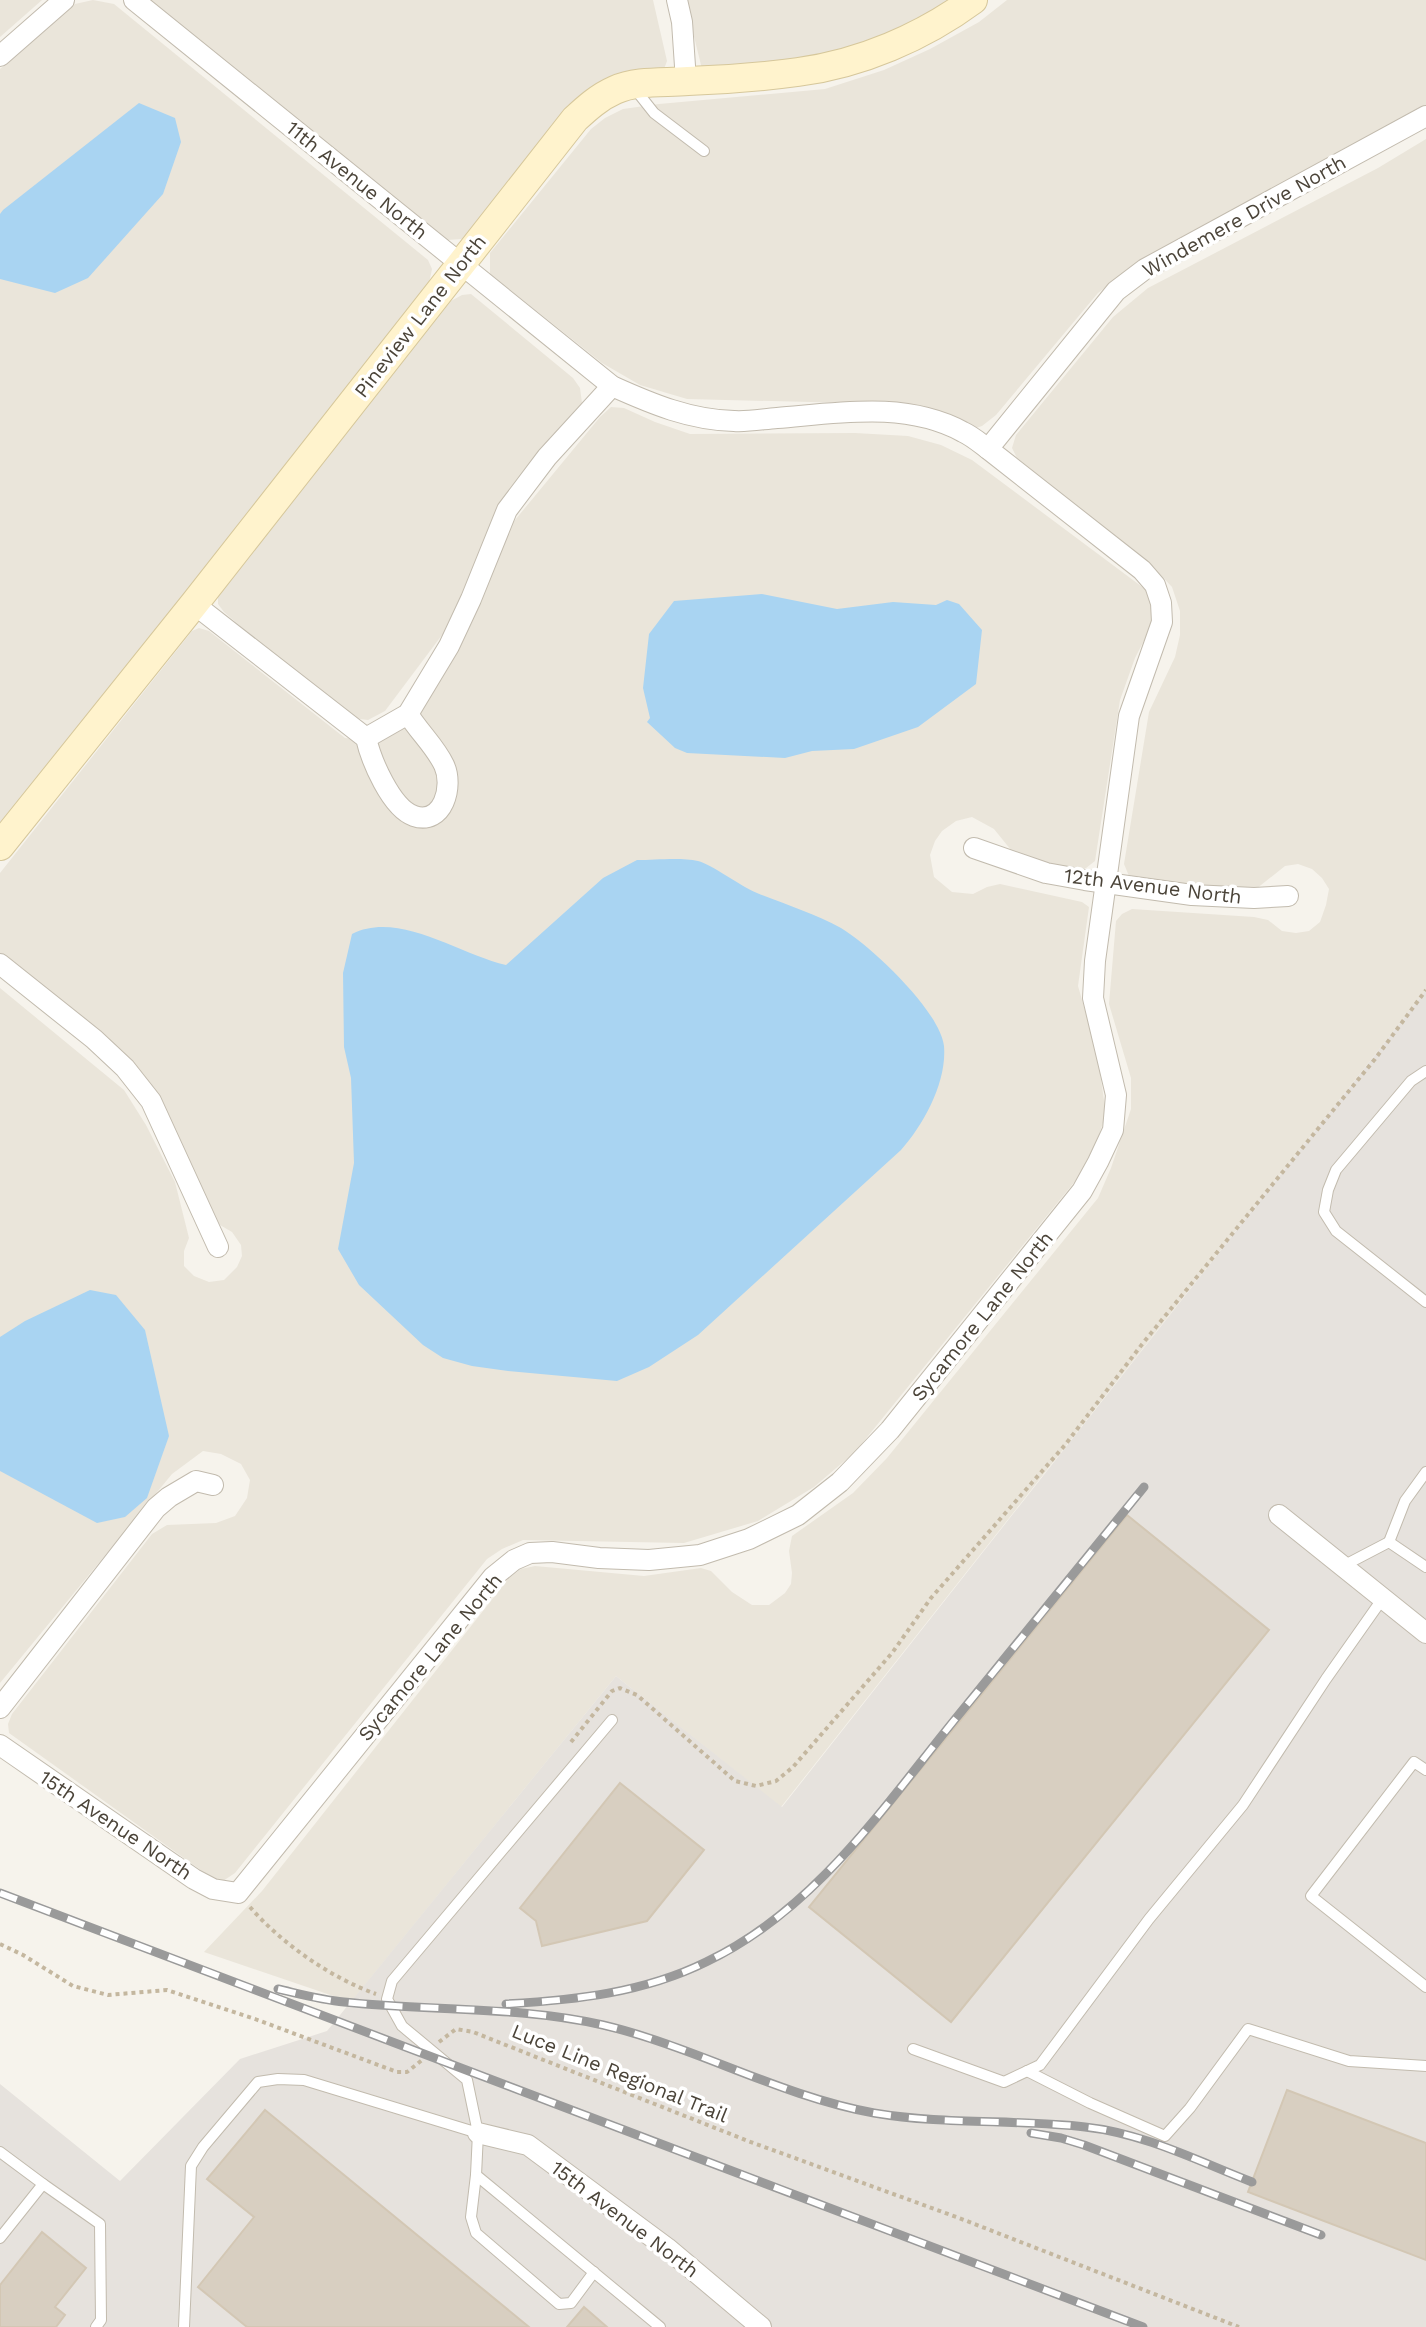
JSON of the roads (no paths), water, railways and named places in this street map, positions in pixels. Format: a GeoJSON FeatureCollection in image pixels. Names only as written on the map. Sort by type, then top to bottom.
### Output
{"type":"FeatureCollection","features":[{"type":"Feature","properties":{"kind":"street"},"geometry":{"type":"LineString","coordinates":[[0,56],[64,0]]}},
{"type":"Feature","properties":{"kind":"street","name":"11th Avenue North"},"geometry":{"type":"LineString","coordinates":[[134,0],[612,386],[653,405],[694,417],[736,422],[872,411],[903,412],[963,432],[988,449]]}},
{"type":"Feature","properties":{"kind":"street"},"geometry":{"type":"LineString","coordinates":[[677,0],[682,22],[686,81]]}},
{"type":"Feature","properties":{"kind":"street","name":"Pineview Lane North"},"geometry":{"type":"LineString","coordinates":[[0,846],[575,119],[604,96],[632,85],[802,72],[858,59],[909,38],[973,0]]}},
{"type":"Feature","properties":{"kind":"street","name":"Windemere Drive North"},"geometry":{"type":"LineString","coordinates":[[988,449],[1116,291],[1145,269],[1426,116]]}},
{"type":"Feature","properties":{"kind":"street"},"geometry":{"type":"LineString","coordinates":[[366,738],[408,714],[449,646],[507,510],[547,457],[612,386]]}},
{"type":"Feature","properties":{"kind":"street","name":"Sycamore Lane North"},"geometry":{"type":"LineString","coordinates":[[238,1893],[493,1577],[514,1560],[530,1553],[649,1560],[700,1555],[749,1539],[798,1515],[840,1482],[890,1430],[1082,1191],[1113,1130],[1116,1095],[1093,998],[1095,961],[1129,716],[1162,622],[1161,603],[1155,585],[1142,570],[988,449]]}},
{"type":"Feature","properties":{"kind":"street"},"geometry":{"type":"LineString","coordinates":[[194,604],[366,738],[393,799],[402,810],[415,817],[429,818],[440,811],[446,798],[446,768],[408,714]]}},
{"type":"Feature","properties":{"kind":"street","name":"12th Avenue North"},"geometry":{"type":"LineString","coordinates":[[974,848],[1046,873],[1106,883],[1192,895],[1288,896]]}},
{"type":"Feature","properties":{"kind":"street"},"geometry":{"type":"LineString","coordinates":[[0,964],[94,1039],[125,1068],[151,1101],[218,1247]]}},
{"type":"Feature","properties":{"kind":"street"},"geometry":{"type":"LineString","coordinates":[[0,1708],[156,1508],[196,1481],[213,1485]]}},
{"type":"Feature","properties":{"kind":"street"},"geometry":{"type":"LineString","coordinates":[[1279,1515],[1426,1633]]}},
{"type":"Feature","properties":{"kind":"street","name":"15th Avenue North"},"geometry":{"type":"LineString","coordinates":[[0,1745],[194,1879],[213,1889],[238,1893]]}},
{"type":"Feature","properties":{"kind":"street","name":"15th Avenue North"},"geometry":{"type":"LineString","coordinates":[[478,2133],[528,2145],[667,2248],[761,2327]]}},
{"type":"Feature","properties":{"kind":"lane"},"geometry":{"type":"LineString","coordinates":[[632,85],[654,113],[704,151]]}},
{"type":"Feature","properties":{"kind":"lane"},"geometry":{"type":"LineString","coordinates":[[1426,1071],[1411,1081],[1336,1170],[1324,1212],[1336,1231],[1426,1302]]}},
{"type":"Feature","properties":{"kind":"lane"},"geometry":{"type":"LineString","coordinates":[[1343,1566],[1389,1542],[1405,1501],[1426,1472]]}},
{"type":"Feature","properties":{"kind":"lane"},"geometry":{"type":"LineString","coordinates":[[1389,1542],[1426,1567]]}},
{"type":"Feature","properties":{"kind":"lane"},"geometry":{"type":"LineString","coordinates":[[913,2049],[1004,2082],[1040,2065],[1149,1919],[1243,1805],[1383,1598]]}},
{"type":"Feature","properties":{"kind":"lane"},"geometry":{"type":"LineString","coordinates":[[594,2272],[571,2303],[559,2304],[476,2233],[471,2217],[478,2133],[467,2080],[402,2026],[387,1999],[392,1981],[612,1720]]}},
{"type":"Feature","properties":{"kind":"lane"},"geometry":{"type":"LineString","coordinates":[[1426,1770],[1414,1762],[1311,1896],[1426,1987]]}},
{"type":"Feature","properties":{"kind":"lane"},"geometry":{"type":"LineString","coordinates":[[1027,2071],[1165,2136],[1190,2108],[1248,2029],[1349,2061],[1426,2066]]}},
{"type":"Feature","properties":{"kind":"lane"},"geometry":{"type":"LineString","coordinates":[[184,2327],[191,2166],[203,2147],[258,2082],[304,2080],[478,2133]]}},
{"type":"Feature","properties":{"kind":"lane"},"geometry":{"type":"LineString","coordinates":[[0,2152],[100,2224],[101,2320],[96,2327]]}},
{"type":"Feature","properties":{"kind":"lane"},"geometry":{"type":"LineString","coordinates":[[476,2175],[660,2327]]}},
{"type":"Feature","properties":{"kind":"lane"},"geometry":{"type":"LineString","coordinates":[[0,2238],[43,2184]]}},
{"type":"Feature","properties":{"kind":"water"},"geometry":{"type":"Polygon","coordinates":[[[139,103],[175,118],[181,142],[163,194],[88,278],[55,293],[0,279],[0,214],[3,210],[139,103]]]}},
{"type":"Feature","properties":{"kind":"water"},"geometry":{"type":"Polygon","coordinates":[[[762,594],[837,609],[893,602],[936,605],[947,600],[959,604],[982,630],[976,684],[918,727],[854,749],[812,751],[785,758],[687,753],[675,748],[647,722],[650,718],[643,688],[649,634],[674,601],[762,594]]]}},
{"type":"Feature","properties":{"kind":"water"},"geometry":{"type":"Polygon","coordinates":[[[684,859],[704,863],[750,890],[821,918],[854,937],[886,964],[918,998],[940,1032],[944,1060],[938,1088],[926,1115],[901,1150],[698,1335],[649,1367],[617,1381],[508,1371],[443,1358],[423,1345],[359,1285],[338,1249],[354,1163],[351,1078],[344,1047],[343,973],[352,934],[370,928],[409,930],[506,965],[603,878],[637,860],[684,859]]]}},
{"type":"Feature","properties":{"kind":"water"},"geometry":{"type":"Polygon","coordinates":[[[90,1290],[116,1295],[145,1330],[169,1436],[147,1498],[125,1517],[97,1523],[0,1471],[0,1337],[25,1321],[90,1290]]]}},
{"type":"Feature","properties":{"kind":"railway"},"geometry":{"type":"LineString","coordinates":[[506,2004],[583,1997],[658,1981],[706,1962],[744,1941],[779,1916],[812,1887],[871,1824],[1144,1487]]}},
{"type":"Feature","properties":{"kind":"railway"},"geometry":{"type":"LineString","coordinates":[[0,1893],[1143,2327]]}},
{"type":"Feature","properties":{"kind":"railway"},"geometry":{"type":"LineString","coordinates":[[278,1989],[344,2002],[507,2012],[603,2025],[839,2105],[900,2117],[1107,2130],[1170,2149],[1252,2182]]}},
{"type":"Feature","properties":{"kind":"railway"},"geometry":{"type":"LineString","coordinates":[[1031,2133],[1084,2145],[1321,2235]]}}]}
